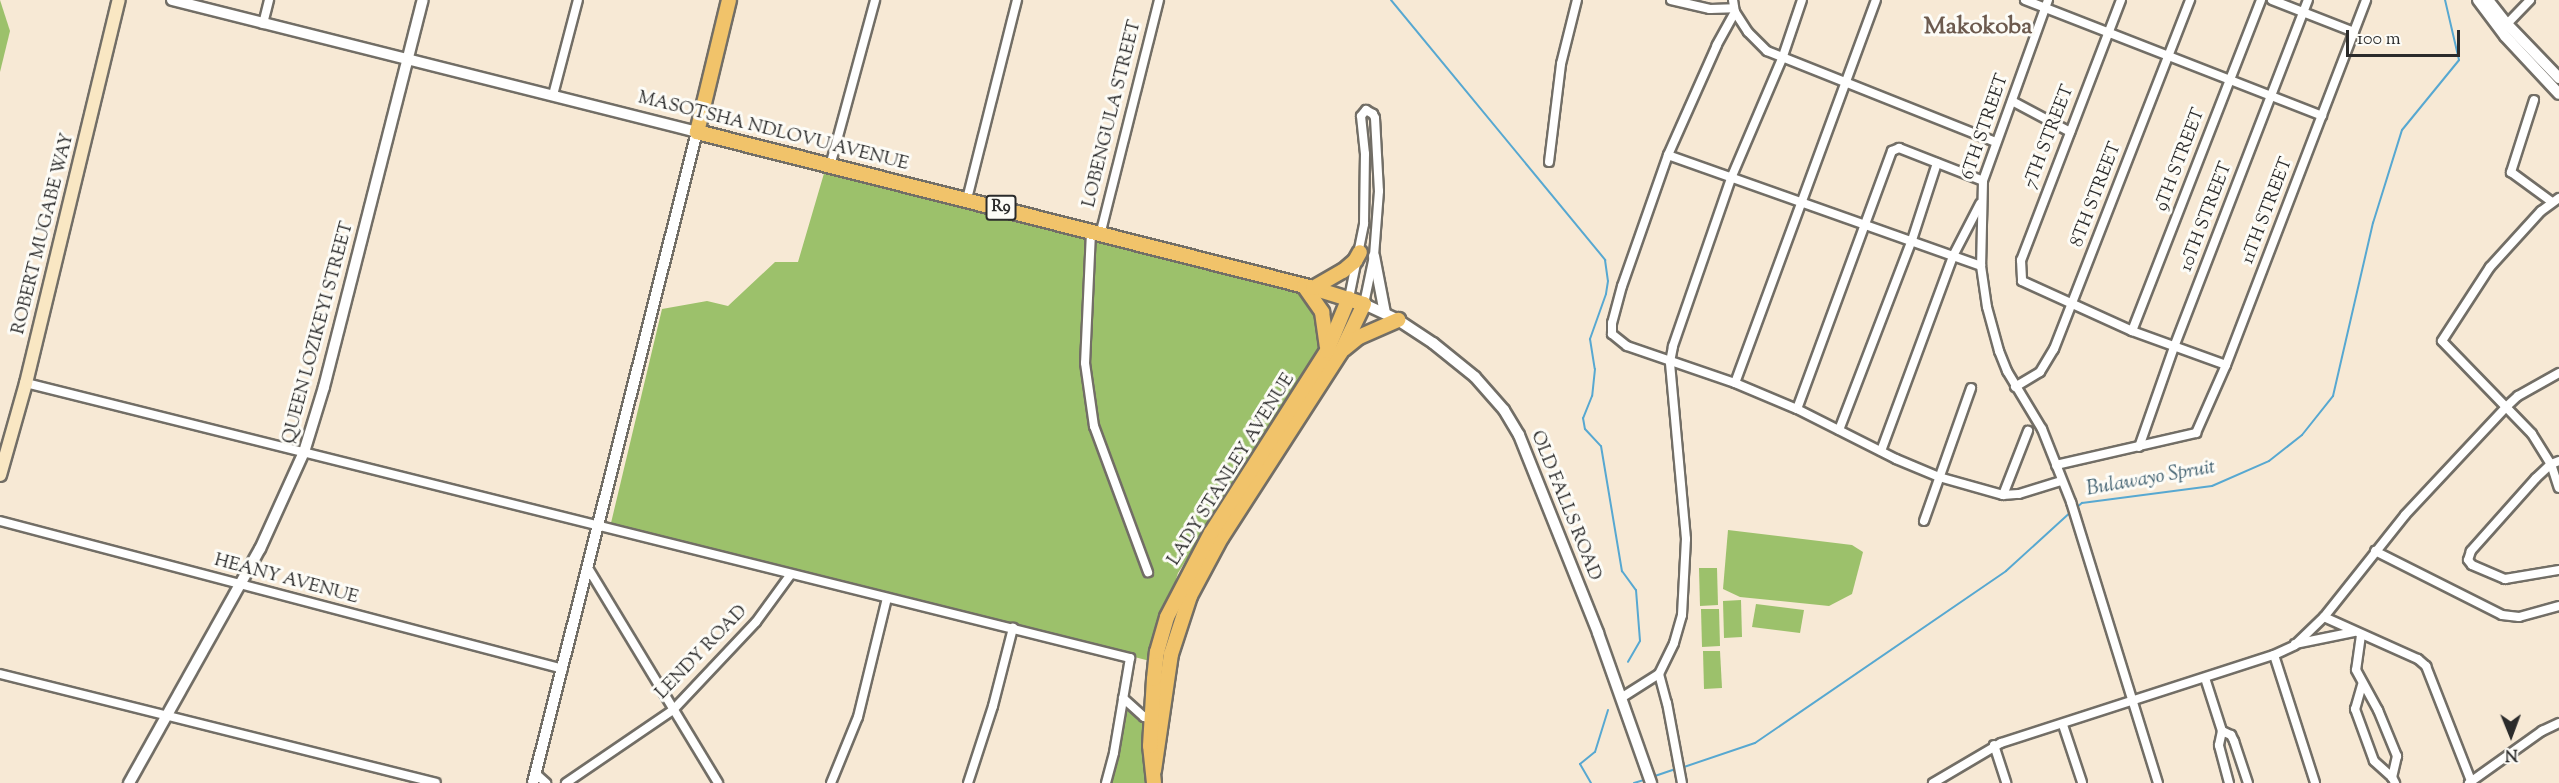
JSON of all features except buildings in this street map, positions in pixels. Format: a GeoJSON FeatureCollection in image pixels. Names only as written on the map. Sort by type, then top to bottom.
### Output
{"type":"FeatureCollection","features":[{"type":"Feature","properties":{"kind":"highway"},"geometry":{"type":"LineString","coordinates":[[697,132],[729,0]]}},
{"type":"Feature","properties":{"kind":"highway","name":"MASOTSHA NDLOVU AVENUE"},"geometry":{"type":"LineString","coordinates":[[697,132],[1309,287],[1364,304]]}},
{"type":"Feature","properties":{"kind":"highway"},"geometry":{"type":"LineString","coordinates":[[1360,252],[1355,261],[1343,271],[1309,287],[1323,312],[1334,351],[1398,320]]}},
{"type":"Feature","properties":{"kind":"highway","name":"LADY STANLEY AVENUE"},"geometry":{"type":"LineString","coordinates":[[1334,351],[1349,298]]}},
{"type":"Feature","properties":{"kind":"highway","name":"LADY STANLEY AVENUE"},"geometry":{"type":"LineString","coordinates":[[1154,777],[1150,746],[1157,720],[1157,652],[1167,617],[1181,587],[1238,489],[1364,304]]}},
{"type":"Feature","properties":{"kind":"main road","name":"ROBERT MUGABE WAY"},"geometry":{"type":"LineString","coordinates":[[0,475],[26,383],[118,0]]}},
{"type":"Feature","properties":{"kind":"street","name":"MASOTSHA NDLOVU AVENUE"},"geometry":{"type":"LineString","coordinates":[[172,0],[697,132]]}},
{"type":"Feature","properties":{"kind":"street"},"geometry":{"type":"LineString","coordinates":[[263,24],[269,0]]}},
{"type":"Feature","properties":{"kind":"street","name":"QUEEN LOZIKEYI STREET"},"geometry":{"type":"LineString","coordinates":[[129,783],[169,715],[279,512],[304,452],[324,387],[423,0]]}},
{"type":"Feature","properties":{"kind":"street"},"geometry":{"type":"LineString","coordinates":[[553,95],[578,0]]}},
{"type":"Feature","properties":{"kind":"street"},"geometry":{"type":"LineString","coordinates":[[830,166],[875,0]]}},
{"type":"Feature","properties":{"kind":"street"},"geometry":{"type":"LineString","coordinates":[[966,199],[1017,0]]}},
{"type":"Feature","properties":{"kind":"street","name":"LOBENGULA STREET"},"geometry":{"type":"LineString","coordinates":[[1148,572],[1094,426],[1085,363],[1095,234],[1159,0]]}},
{"type":"Feature","properties":{"kind":"street"},"geometry":{"type":"LineString","coordinates":[[1549,162],[1559,75],[1577,0]]}},
{"type":"Feature","properties":{"kind":"street"},"geometry":{"type":"LineString","coordinates":[[1671,0],[1710,9],[1734,6]]}},
{"type":"Feature","properties":{"kind":"street"},"geometry":{"type":"LineString","coordinates":[[1621,698],[1659,674],[1678,632],[1686,564],[1685,501],[1670,362],[1732,176],[1782,59],[1802,0]]}},
{"type":"Feature","properties":{"kind":"street"},"geometry":{"type":"LineString","coordinates":[[1735,383],[1804,202],[1876,0]]}},
{"type":"Feature","properties":{"kind":"street"},"geometry":{"type":"LineString","coordinates":[[2025,0],[2046,4],[2108,33],[2322,116]]}},
{"type":"Feature","properties":{"kind":"street","name":"7TH STREET"},"geometry":{"type":"LineString","coordinates":[[2072,306],[2022,281],[2021,260],[2121,0]]}},
{"type":"Feature","properties":{"kind":"street","name":"8TH STREET"},"geometry":{"type":"LineString","coordinates":[[2015,387],[2033,378],[2046,365],[2072,306],[2190,0]]}},
{"type":"Feature","properties":{"kind":"street","name":"9TH STREET"},"geometry":{"type":"LineString","coordinates":[[2132,331],[2260,0]]}},
{"type":"Feature","properties":{"kind":"street"},"geometry":{"type":"LineString","coordinates":[[2272,0],[2354,32]]}},
{"type":"Feature","properties":{"kind":"street","name":"10TH STREET"},"geometry":{"type":"LineString","coordinates":[[2139,447],[2174,347],[2308,0]]}},
{"type":"Feature","properties":{"kind":"street","name":"11TH STREET"},"geometry":{"type":"LineString","coordinates":[[2139,447],[2196,433],[2226,365],[2366,0]]}},
{"type":"Feature","properties":{"kind":"street"},"geometry":{"type":"LineString","coordinates":[[2478,0],[2505,36],[2559,94]]}},
{"type":"Feature","properties":{"kind":"street"},"geometry":{"type":"LineString","coordinates":[[2488,0],[2507,24],[2559,78]]}},
{"type":"Feature","properties":{"kind":"street"},"geometry":{"type":"LineString","coordinates":[[2507,24],[2530,0]]}},
{"type":"Feature","properties":{"kind":"street","name":"6TH STREET"},"geometry":{"type":"LineString","coordinates":[[2046,4],[1983,181],[1980,203],[1981,266],[1992,331],[2002,361],[2015,387],[2042,429],[2076,518],[2158,783]]}},
{"type":"Feature","properties":{"kind":"street"},"geometry":{"type":"LineString","coordinates":[[1734,6],[1753,39],[1782,59],[1996,142]]}},
{"type":"Feature","properties":{"kind":"street"},"geometry":{"type":"LineString","coordinates":[[1734,6],[1668,155],[1622,286],[1611,331],[1613,337],[1627,346],[1735,383],[1939,477],[2004,495],[2019,494],[2061,481]]}},
{"type":"Feature","properties":{"kind":"street"},"geometry":{"type":"LineString","coordinates":[[2534,100],[2511,172],[2555,200],[2490,267],[2442,341],[2532,434],[2555,463],[2559,488]]}},
{"type":"Feature","properties":{"kind":"street"},"geometry":{"type":"LineString","coordinates":[[2012,101],[2070,132]]}},
{"type":"Feature","properties":{"kind":"street"},"geometry":{"type":"LineString","coordinates":[[1349,298],[1360,252],[1365,187],[1365,154],[1360,116],[1366,110],[1373,114],[1378,153],[1377,225],[1374,256],[1364,304]]}},
{"type":"Feature","properties":{"kind":"street"},"geometry":{"type":"LineString","coordinates":[[546,783],[534,778],[697,132]]}},
{"type":"Feature","properties":{"kind":"street"},"geometry":{"type":"LineString","coordinates":[[1797,410],[1892,151],[1899,148],[1983,181]]}},
{"type":"Feature","properties":{"kind":"street"},"geometry":{"type":"LineString","coordinates":[[1668,155],[1866,223],[1981,266]]}},
{"type":"Feature","properties":{"kind":"street"},"geometry":{"type":"LineString","coordinates":[[1839,430],[1911,240],[1937,163]]}},
{"type":"Feature","properties":{"kind":"street"},"geometry":{"type":"LineString","coordinates":[[1881,451],[1953,255],[1980,203]]}},
{"type":"Feature","properties":{"kind":"street"},"geometry":{"type":"LineString","coordinates":[[1374,256],[1385,313]]}},
{"type":"Feature","properties":{"kind":"street","name":"OLD FALLS ROAD"},"geometry":{"type":"LineString","coordinates":[[1364,304],[1398,320],[1433,343],[1475,377],[1504,410],[1519,435],[1536,471],[1621,698],[1650,783]]}},
{"type":"Feature","properties":{"kind":"street"},"geometry":{"type":"LineString","coordinates":[[2072,306],[2132,331],[2226,365]]}},
{"type":"Feature","properties":{"kind":"street"},"geometry":{"type":"LineString","coordinates":[[1933,783],[1994,746],[2274,656],[2295,645],[2324,617],[2405,515],[2506,406],[2518,396],[2559,372]]}},
{"type":"Feature","properties":{"kind":"street"},"geometry":{"type":"LineString","coordinates":[[26,383],[1130,658],[1114,753],[1106,783]]}},
{"type":"Feature","properties":{"kind":"street"},"geometry":{"type":"LineString","coordinates":[[1924,521],[1971,388]]}},
{"type":"Feature","properties":{"kind":"street"},"geometry":{"type":"LineString","coordinates":[[2004,495],[2028,431]]}},
{"type":"Feature","properties":{"kind":"street"},"geometry":{"type":"LineString","coordinates":[[2056,465],[2139,447]]}},
{"type":"Feature","properties":{"kind":"street"},"geometry":{"type":"LineString","coordinates":[[2555,463],[2471,551],[2468,560],[2472,566],[2505,579],[2559,570]]}},
{"type":"Feature","properties":{"kind":"street","name":"HEANY AVENUE"},"geometry":{"type":"LineString","coordinates":[[0,521],[563,669]]}},
{"type":"Feature","properties":{"kind":"street"},"geometry":{"type":"LineString","coordinates":[[2375,551],[2502,615],[2519,617],[2559,606]]}},
{"type":"Feature","properties":{"kind":"street"},"geometry":{"type":"LineString","coordinates":[[588,568],[718,783]]}},
{"type":"Feature","properties":{"kind":"street","name":"LENDY ROAD"},"geometry":{"type":"LineString","coordinates":[[566,783],[673,710],[756,621],[791,574]]}},
{"type":"Feature","properties":{"kind":"street"},"geometry":{"type":"LineString","coordinates":[[831,783],[858,717],[887,598]]}},
{"type":"Feature","properties":{"kind":"street"},"geometry":{"type":"LineString","coordinates":[[2324,617],[2418,659],[2426,666],[2470,782],[2542,731],[2559,723]]}},
{"type":"Feature","properties":{"kind":"street"},"geometry":{"type":"LineString","coordinates":[[968,783],[993,706],[1013,628]]}},
{"type":"Feature","properties":{"kind":"street"},"geometry":{"type":"LineString","coordinates":[[2295,645],[2358,634]]}},
{"type":"Feature","properties":{"kind":"street"},"geometry":{"type":"LineString","coordinates":[[2358,634],[2355,666],[2362,685],[2378,710],[2397,756],[2394,780]]}},
{"type":"Feature","properties":{"kind":"street"},"geometry":{"type":"LineString","coordinates":[[2274,656],[2315,783]]}},
{"type":"Feature","properties":{"kind":"street"},"geometry":{"type":"LineString","coordinates":[[0,674],[436,783]]}},
{"type":"Feature","properties":{"kind":"street"},"geometry":{"type":"LineString","coordinates":[[1659,674],[1682,782]]}},
{"type":"Feature","properties":{"kind":"street"},"geometry":{"type":"LineString","coordinates":[[2205,678],[2222,731],[2219,746],[2229,783]]}},
{"type":"Feature","properties":{"kind":"street"},"geometry":{"type":"LineString","coordinates":[[2362,685],[2355,709],[2374,761],[2394,780]]}},
{"type":"Feature","properties":{"kind":"street"},"geometry":{"type":"LineString","coordinates":[[1123,698],[1144,717],[1157,720]]}},
{"type":"Feature","properties":{"kind":"street"},"geometry":{"type":"LineString","coordinates":[[2063,725],[2082,782],[2093,783]]}},
{"type":"Feature","properties":{"kind":"street"},"geometry":{"type":"LineString","coordinates":[[2222,731],[2231,735],[2248,783]]}},
{"type":"Feature","properties":{"kind":"street"},"geometry":{"type":"LineString","coordinates":[[1994,746],[2006,783]]}},
{"type":"Feature","properties":{"kind":"green space"},"geometry":{"type":"Polygon","coordinates":[[[0,0],[10,31],[0,72],[0,0]]]}},
{"type":"Feature","properties":{"kind":"green space"},"geometry":{"type":"Polygon","coordinates":[[[825,170],[1301,294],[1314,305],[1322,346],[1178,573],[1150,661],[611,523],[662,309],[707,301],[728,306],[775,262],[798,262],[825,170]]]}},
{"type":"Feature","properties":{"kind":"green space"},"geometry":{"type":"Polygon","coordinates":[[[1728,530],[1852,545],[1863,552],[1852,594],[1829,606],[1740,597],[1723,589],[1728,530]]]}},
{"type":"Feature","properties":{"kind":"green space"},"geometry":{"type":"Polygon","coordinates":[[[1699,568],[1717,568],[1718,605],[1700,606],[1699,568]]]}},
{"type":"Feature","properties":{"kind":"green space"},"geometry":{"type":"Polygon","coordinates":[[[1741,600],[1742,637],[1724,638],[1723,601],[1741,600]]]}},
{"type":"Feature","properties":{"kind":"green space"},"geometry":{"type":"Polygon","coordinates":[[[1756,604],[1804,610],[1800,633],[1752,627],[1756,604]]]}},
{"type":"Feature","properties":{"kind":"green space"},"geometry":{"type":"Polygon","coordinates":[[[1701,609],[1719,609],[1720,646],[1702,647],[1701,609]]]}},
{"type":"Feature","properties":{"kind":"green space"},"geometry":{"type":"Polygon","coordinates":[[[1703,651],[1720,651],[1722,688],[1704,689],[1703,651]]]}},
{"type":"Feature","properties":{"kind":"green space"},"geometry":{"type":"Polygon","coordinates":[[[1127,706],[1138,720],[1145,724],[1149,783],[1111,783],[1119,756],[1127,706]]]}},
{"type":"Feature","properties":{"kind":"waterway"},"geometry":{"type":"LineString","coordinates":[[1391,0],[1605,260],[1608,281],[1606,294],[1590,339],[1595,369],[1592,396],[1583,418],[1585,429],[1601,446],[1622,571],[1636,590],[1640,641],[1628,662]]}},
{"type":"Feature","properties":{"kind":"waterway","name":"Bulawayo Spruit"},"geometry":{"type":"LineString","coordinates":[[2076,508],[2082,503],[2212,486],[2269,461],[2302,435],[2333,396],[2373,223],[2402,130],[2459,60],[2445,0]]}},
{"type":"Feature","properties":{"kind":"waterway","name":"Bulawayo Spruit"},"geometry":{"type":"LineString","coordinates":[[1681,768],[1755,743],[2006,571],[2072,511]]}},
{"type":"Feature","properties":{"kind":"waterway"},"geometry":{"type":"LineString","coordinates":[[1591,783],[1580,764],[1595,752],[1608,710]]}},
{"type":"Feature","properties":{"kind":"waterway","name":"Bulawayo Spruit"},"geometry":{"type":"LineString","coordinates":[[1652,777],[1675,769]]}},
{"type":"Feature","properties":{"kind":"waterway","name":"Bulawayo Spruit"},"geometry":{"type":"LineString","coordinates":[[1634,783],[1647,779]]}},
{"type":"Feature","properties":{"kind":"district","name":"Makokoba"},"geometry":{"type":"Point","coordinates":[1978,28]}}]}
